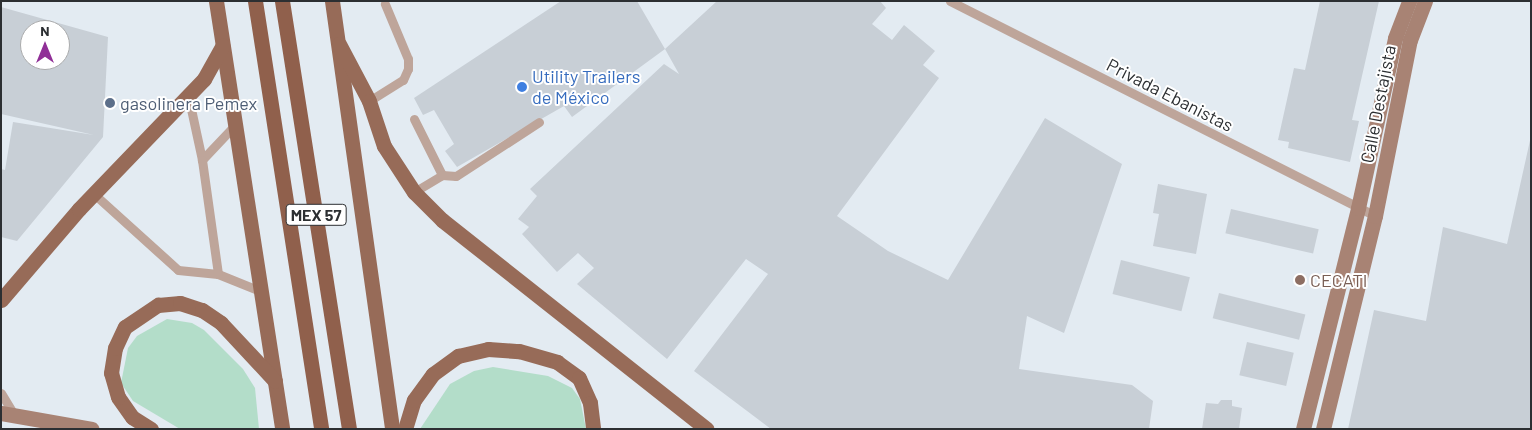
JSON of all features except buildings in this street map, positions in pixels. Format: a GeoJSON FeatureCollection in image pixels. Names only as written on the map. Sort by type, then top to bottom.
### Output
{"type":"FeatureCollection","features":[{"type":"Feature","properties":{"kind":"highway","name":"MEX 57"},"geometry":{"type":"LineString","coordinates":[[254,1],[321,429]]}},
{"type":"Feature","properties":{"kind":"highway","name":"MEX 57"},"geometry":{"type":"LineString","coordinates":[[282,1],[349,429]]}},
{"type":"Feature","properties":{"kind":"main road"},"geometry":{"type":"LineString","coordinates":[[216,1],[282,429]]}},
{"type":"Feature","properties":{"kind":"main road"},"geometry":{"type":"LineString","coordinates":[[332,1],[392,429]]}},
{"type":"Feature","properties":{"kind":"main road","name":"Calle Destajista"},"geometry":{"type":"LineString","coordinates":[[1303,429],[1358,208],[1394,38],[1409,1]]}},
{"type":"Feature","properties":{"kind":"main road","name":"Calle Destajista"},"geometry":{"type":"LineString","coordinates":[[1323,429],[1375,216],[1410,40],[1425,1]]}},
{"type":"Feature","properties":{"kind":"main road"},"geometry":{"type":"LineString","coordinates":[[339,44],[369,101],[384,146],[414,192],[442,220],[707,429]]}},
{"type":"Feature","properties":{"kind":"main road"},"geometry":{"type":"LineString","coordinates":[[1,300],[94,194],[204,79],[222,46]]}},
{"type":"Feature","properties":{"kind":"main road"},"geometry":{"type":"LineString","coordinates":[[151,429],[132,417],[118,397],[112,373],[115,348],[125,327],[158,305],[180,303],[202,310],[221,323],[275,381]]}},
{"type":"Feature","properties":{"kind":"main road"},"geometry":{"type":"LineString","coordinates":[[405,429],[414,400],[433,374],[458,356],[488,349],[519,352],[557,362],[579,378],[590,403],[593,429]]}},
{"type":"Feature","properties":{"kind":"main road"},"geometry":{"type":"LineString","coordinates":[[8,414],[92,429]]}},
{"type":"Feature","properties":{"kind":"lane","name":"Privada Ebanistas"},"geometry":{"type":"LineString","coordinates":[[950,1],[1375,216]]}},
{"type":"Feature","properties":{"kind":"lane"},"geometry":{"type":"LineString","coordinates":[[369,101],[403,80],[408,69],[408,59],[385,4]]}},
{"type":"Feature","properties":{"kind":"lane"},"geometry":{"type":"LineString","coordinates":[[188,96],[202,160],[218,274]]}},
{"type":"Feature","properties":{"kind":"lane"},"geometry":{"type":"LineString","coordinates":[[414,119],[442,175]]}},
{"type":"Feature","properties":{"kind":"lane"},"geometry":{"type":"LineString","coordinates":[[414,192],[442,175],[456,176],[539,122]]}},
{"type":"Feature","properties":{"kind":"lane"},"geometry":{"type":"LineString","coordinates":[[202,160],[234,126]]}},
{"type":"Feature","properties":{"kind":"lane"},"geometry":{"type":"LineString","coordinates":[[94,194],[178,270],[218,274],[260,291]]}},
{"type":"Feature","properties":{"kind":"lane"},"geometry":{"type":"LineString","coordinates":[[1,393],[8,414]]}},
{"type":"Feature","properties":{"kind":"green space"},"geometry":{"type":"Polygon","coordinates":[[[167,319],[192,323],[204,330],[243,369],[255,388],[259,429],[180,429],[133,401],[121,383],[128,348],[137,336],[167,319]]]}},
{"type":"Feature","properties":{"kind":"green space"},"geometry":{"type":"Polygon","coordinates":[[[493,367],[548,376],[572,388],[580,399],[586,429],[420,429],[450,384],[474,371],[493,367]]]}},
{"type":"Feature","properties":{"kind":"place","name":"Utility Trailers de México"},"geometry":{"type":"Point","coordinates":[522,87]}},
{"type":"Feature","properties":{"kind":"place","name":"gasolinera Pemex"},"geometry":{"type":"Point","coordinates":[110,103]}},
{"type":"Feature","properties":{"kind":"place","name":"CECATI"},"geometry":{"type":"Point","coordinates":[1300,280]}}]}
